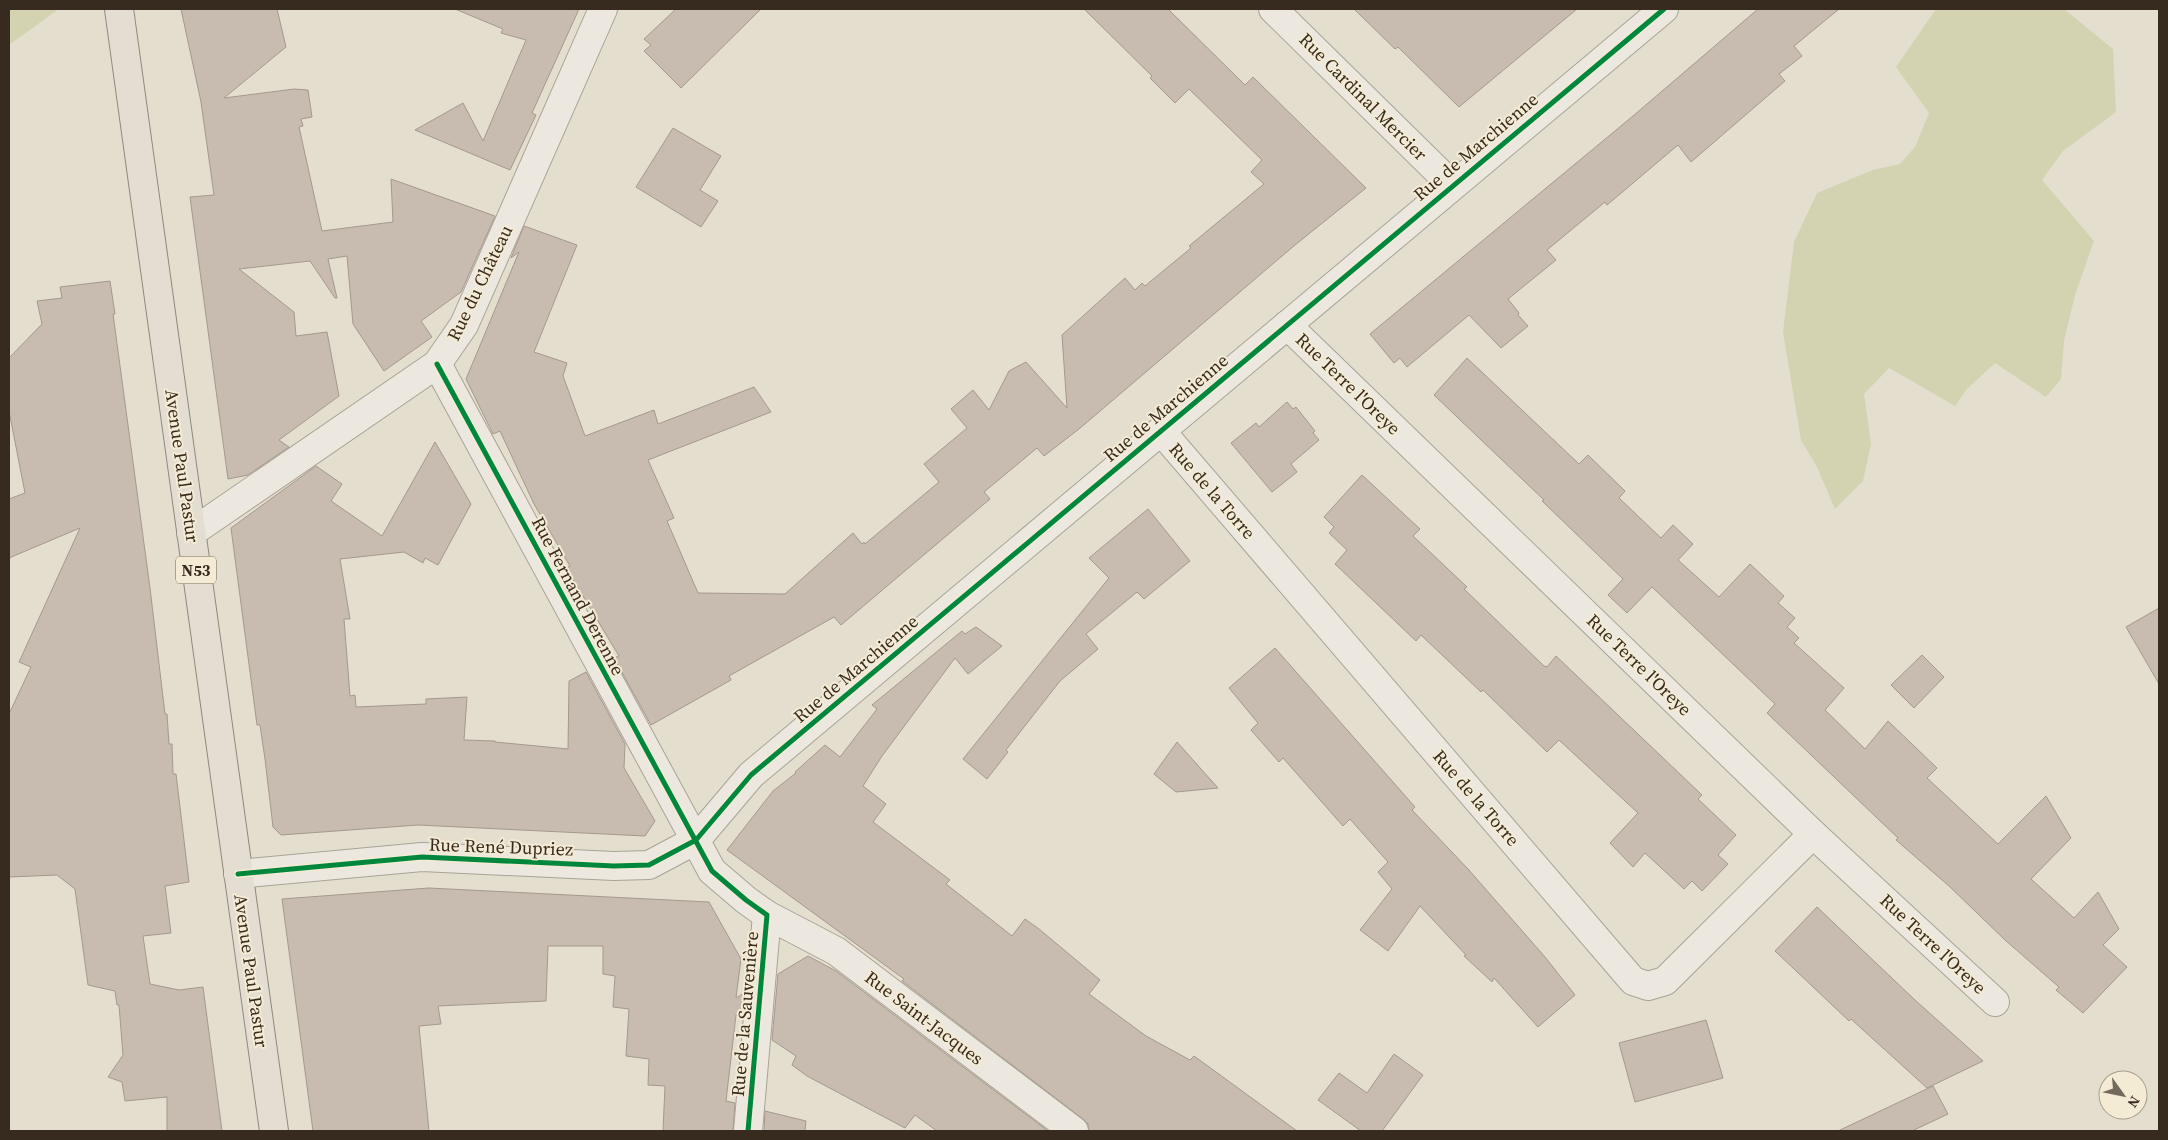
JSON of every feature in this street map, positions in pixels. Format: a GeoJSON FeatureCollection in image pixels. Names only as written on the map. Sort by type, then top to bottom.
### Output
{"type":"FeatureCollection","features":[{"type":"Feature","properties":{"kind":"main road","name":"Avenue Paul Pastur"},"geometry":{"type":"LineString","coordinates":[[119,9],[274,1131]]}},
{"type":"Feature","properties":{"kind":"street","name":"Rue du Château"},"geometry":{"type":"LineString","coordinates":[[191,533],[438,364],[464,326],[602,9]]}},
{"type":"Feature","properties":{"kind":"street","name":"Rue Cardinal Mercier"},"geometry":{"type":"LineString","coordinates":[[1273,9],[1452,185]]}},
{"type":"Feature","properties":{"kind":"street","name":"Rue de Marchienne"},"geometry":{"type":"LineString","coordinates":[[696,840],[752,775],[1452,185],[1664,9]]}},
{"type":"Feature","properties":{"kind":"street","name":"Rue Terre l'Oreye"},"geometry":{"type":"LineString","coordinates":[[1287,325],[1813,834],[1995,1002]]}},
{"type":"Feature","properties":{"kind":"street","name":"Rue Fernand Derenne"},"geometry":{"type":"LineString","coordinates":[[438,364],[696,840]]}},
{"type":"Feature","properties":{"kind":"street","name":"Rue de la Torre"},"geometry":{"type":"LineString","coordinates":[[1161,431],[1633,981],[1648,986],[1664,981],[1813,834]]}},
{"type":"Feature","properties":{"kind":"street","name":"Rue René Dupriez"},"geometry":{"type":"LineString","coordinates":[[238,874],[422,857],[614,866],[649,865],[696,840]]}},
{"type":"Feature","properties":{"kind":"street","name":"Rue de la Sauvenière"},"geometry":{"type":"LineString","coordinates":[[696,840],[712,871],[767,915],[748,1131]]}},
{"type":"Feature","properties":{"kind":"street","name":"Rue Saint-Jacques"},"geometry":{"type":"LineString","coordinates":[[767,915],[836,952],[1074,1131]]}},
{"type":"Feature","properties":{"kind":"green space"},"geometry":{"type":"Polygon","coordinates":[[[9,9],[55,9],[56,11],[9,45],[9,9]]]}},
{"type":"Feature","properties":{"kind":"green space"},"geometry":{"type":"Polygon","coordinates":[[[1936,9],[2064,9],[2113,49],[2116,112],[2063,151],[2042,180],[2094,241],[2075,295],[2064,341],[2061,379],[2046,397],[1995,363],[1967,389],[1955,406],[1889,368],[1864,394],[1871,444],[1863,481],[1835,509],[1817,467],[1801,440],[1783,332],[1794,242],[1817,193],[1873,170],[1900,164],[1915,147],[1929,113],[1896,67],[1936,9]]]}},
{"type":"Feature","properties":{"kind":"building"},"geometry":{"type":"Polygon","coordinates":[[[181,9],[277,9],[286,47],[224,98],[294,89],[308,90],[312,117],[301,119],[303,126],[299,127],[322,231],[393,222],[391,179],[495,216],[461,292],[421,321],[432,337],[384,371],[353,324],[347,256],[328,259],[337,298],[335,298],[310,261],[239,269],[294,312],[296,336],[327,332],[339,396],[279,440],[289,447],[248,475],[228,479],[190,197],[214,195],[201,102],[181,9]]]}},
{"type":"Feature","properties":{"kind":"building"},"geometry":{"type":"Polygon","coordinates":[[[455,9],[579,9],[532,113],[536,115],[510,170],[415,130],[463,103],[483,141],[526,40],[501,33],[503,29],[455,9]]]}},
{"type":"Feature","properties":{"kind":"building"},"geometry":{"type":"Polygon","coordinates":[[[676,9],[761,9],[681,88],[644,51],[651,45],[644,39],[676,9]]]}},
{"type":"Feature","properties":{"kind":"building"},"geometry":{"type":"Polygon","coordinates":[[[1084,9],[1168,9],[1245,85],[1253,77],[1366,188],[1295,245],[1079,429],[1044,456],[1037,448],[984,492],[990,499],[841,625],[834,617],[729,676],[731,680],[651,725],[614,658],[619,656],[566,568],[570,566],[534,504],[500,431],[493,434],[466,379],[519,252],[511,258],[524,226],[577,245],[534,352],[567,363],[563,376],[585,436],[654,410],[658,424],[754,387],[771,412],[648,460],[674,518],[667,521],[698,593],[785,594],[853,533],[862,544],[864,542],[865,544],[939,482],[924,464],[967,428],[951,409],[973,390],[989,410],[1009,371],[1026,362],[1067,408],[1062,335],[1125,278],[1135,290],[1142,283],[1145,286],[1191,248],[1189,246],[1264,184],[1251,172],[1262,160],[1189,89],[1175,103],[1150,78],[1152,76],[1084,9]]]}},
{"type":"Feature","properties":{"kind":"building"},"geometry":{"type":"Polygon","coordinates":[[[1354,9],[1577,9],[1459,107],[1398,47],[1395,49],[1354,9]]]}},
{"type":"Feature","properties":{"kind":"building"},"geometry":{"type":"Polygon","coordinates":[[[1758,9],[1839,9],[1794,46],[1802,56],[1779,74],[1785,81],[1691,162],[1678,145],[1607,205],[1605,202],[1547,250],[1556,260],[1508,299],[1528,326],[1501,348],[1469,315],[1407,367],[1400,358],[1394,363],[1370,334],[1633,116],[1758,9]]]}},
{"type":"Feature","properties":{"kind":"building"},"geometry":{"type":"Polygon","coordinates":[[[673,128],[721,156],[700,190],[718,201],[701,227],[636,187],[673,128]]]}},
{"type":"Feature","properties":{"kind":"building"},"geometry":{"type":"Polygon","coordinates":[[[110,281],[165,714],[167,714],[169,744],[172,744],[173,774],[176,774],[189,882],[165,886],[171,933],[143,936],[150,984],[179,990],[203,987],[222,1131],[167,1131],[167,1097],[125,1101],[122,1082],[108,1077],[123,1055],[119,1005],[117,1005],[115,991],[88,985],[75,889],[57,875],[9,877],[9,714],[31,667],[19,662],[80,528],[9,558],[9,499],[25,493],[9,411],[9,358],[42,324],[37,301],[62,298],[60,287],[110,281]]]}},
{"type":"Feature","properties":{"kind":"building"},"geometry":{"type":"Polygon","coordinates":[[[1467,358],[1579,464],[1588,455],[1625,491],[1619,498],[1661,538],[1673,525],[1693,544],[1678,560],[1719,597],[1750,564],[1784,596],[1778,603],[1795,618],[1787,627],[1799,638],[1794,643],[1844,688],[1825,710],[1865,749],[1888,721],[1937,768],[1927,778],[1998,844],[2046,796],[2071,838],[2031,879],[2074,918],[2098,892],[2119,929],[2103,945],[2127,967],[2083,1013],[2056,990],[2059,987],[1896,840],[1898,838],[1767,713],[1775,704],[1652,587],[1627,613],[1608,595],[1623,579],[1434,395],[1467,358]]]}},
{"type":"Feature","properties":{"kind":"building"},"geometry":{"type":"Polygon","coordinates":[[[1287,402],[1293,409],[1296,407],[1315,431],[1313,433],[1319,440],[1291,464],[1297,472],[1272,492],[1231,443],[1256,423],[1259,427],[1287,402]]]}},
{"type":"Feature","properties":{"kind":"building"},"geometry":{"type":"Polygon","coordinates":[[[435,442],[471,504],[438,565],[425,558],[423,563],[404,552],[340,559],[350,619],[344,619],[350,696],[355,695],[356,707],[426,704],[426,699],[467,697],[464,740],[495,741],[568,749],[569,681],[586,672],[625,744],[624,768],[655,821],[645,836],[418,825],[281,835],[273,827],[260,725],[257,725],[231,528],[316,466],[342,484],[331,501],[382,536],[435,442]]]}},
{"type":"Feature","properties":{"kind":"building"},"geometry":{"type":"Polygon","coordinates":[[[1362,475],[1420,529],[1413,536],[1467,587],[1464,589],[1544,666],[1547,667],[1556,656],[1702,795],[1698,799],[1736,835],[1718,855],[1728,864],[1702,891],[1692,881],[1684,889],[1645,853],[1633,867],[1610,843],[1638,813],[1559,740],[1547,752],[1483,690],[1481,692],[1421,635],[1416,641],[1335,564],[1347,550],[1329,533],[1334,527],[1324,517],[1362,475]]]}},
{"type":"Feature","properties":{"kind":"building"},"geometry":{"type":"Polygon","coordinates":[[[1148,509],[1190,561],[1144,599],[1137,592],[1086,634],[1098,649],[1060,681],[1006,750],[1008,752],[987,779],[963,759],[1109,578],[1089,558],[1148,509]]]}},
{"type":"Feature","properties":{"kind":"building"},"geometry":{"type":"Polygon","coordinates":[[[2159,608],[2159,684],[2126,627],[2159,608]]]}},
{"type":"Feature","properties":{"kind":"building"},"geometry":{"type":"Polygon","coordinates":[[[976,627],[1002,646],[968,674],[955,658],[882,756],[863,786],[886,804],[873,822],[950,880],[946,884],[1012,936],[1025,919],[1039,929],[1100,980],[1089,994],[1146,1036],[1190,1060],[1194,1056],[1297,1131],[1089,1131],[1088,1124],[1083,1119],[902,981],[904,979],[727,850],[773,791],[796,773],[825,745],[840,757],[877,709],[872,705],[962,631],[965,634],[976,627]]]}},
{"type":"Feature","properties":{"kind":"building"},"geometry":{"type":"Polygon","coordinates":[[[1275,648],[1415,807],[1412,810],[1468,869],[1545,957],[1575,995],[1538,1027],[1494,978],[1492,982],[1464,956],[1466,955],[1420,906],[1388,951],[1360,930],[1392,889],[1378,872],[1388,862],[1350,819],[1343,826],[1283,758],[1279,762],[1251,730],[1258,723],[1229,688],[1275,648]]]}},
{"type":"Feature","properties":{"kind":"building"},"geometry":{"type":"Polygon","coordinates":[[[1922,655],[1944,677],[1914,708],[1891,685],[1922,655]]]}},
{"type":"Feature","properties":{"kind":"building"},"geometry":{"type":"Polygon","coordinates":[[[1177,742],[1218,788],[1176,792],[1154,774],[1177,742]]]}},
{"type":"Feature","properties":{"kind":"building"},"geometry":{"type":"Polygon","coordinates":[[[429,888],[709,902],[741,959],[736,998],[744,993],[742,1019],[736,1015],[726,1101],[735,1103],[733,1131],[663,1131],[665,1086],[648,1085],[649,1059],[626,1056],[629,1009],[613,1007],[615,976],[603,974],[603,946],[548,946],[546,1001],[438,1006],[441,1024],[419,1026],[429,1131],[313,1131],[282,899],[429,888]]]}},
{"type":"Feature","properties":{"kind":"building"},"geometry":{"type":"Polygon","coordinates":[[[1817,907],[1915,1000],[1983,1061],[1927,1088],[1851,1019],[1849,1021],[1775,951],[1817,907]]]}},
{"type":"Feature","properties":{"kind":"building"},"geometry":{"type":"Polygon","coordinates":[[[808,956],[836,971],[1048,1131],[937,1131],[915,1115],[905,1128],[807,1076],[792,1065],[796,1056],[772,1040],[778,974],[808,956]]]}},
{"type":"Feature","properties":{"kind":"building"},"geometry":{"type":"Polygon","coordinates":[[[1706,1020],[1723,1078],[1635,1102],[1619,1043],[1706,1020]]]}},
{"type":"Feature","properties":{"kind":"building"},"geometry":{"type":"Polygon","coordinates":[[[1394,1054],[1423,1075],[1382,1131],[1361,1131],[1318,1100],[1339,1073],[1367,1093],[1394,1054]]]}},
{"type":"Feature","properties":{"kind":"building"},"geometry":{"type":"Polygon","coordinates":[[[1933,1086],[1948,1114],[1912,1131],[1838,1131],[1933,1086]]]}},
{"type":"Feature","properties":{"kind":"building"},"geometry":{"type":"Polygon","coordinates":[[[765,1111],[806,1121],[805,1131],[764,1131],[765,1111]]]}},
{"type":"Feature","properties":{"kind":"cycle path"},"geometry":{"type":"LineString","coordinates":[[238,874],[422,857],[614,866],[649,865],[696,840],[751,775],[1664,9]]}},
{"type":"Feature","properties":{"kind":"cycle path"},"geometry":{"type":"LineString","coordinates":[[437,364],[712,871],[767,915],[748,1131]]}}]}
